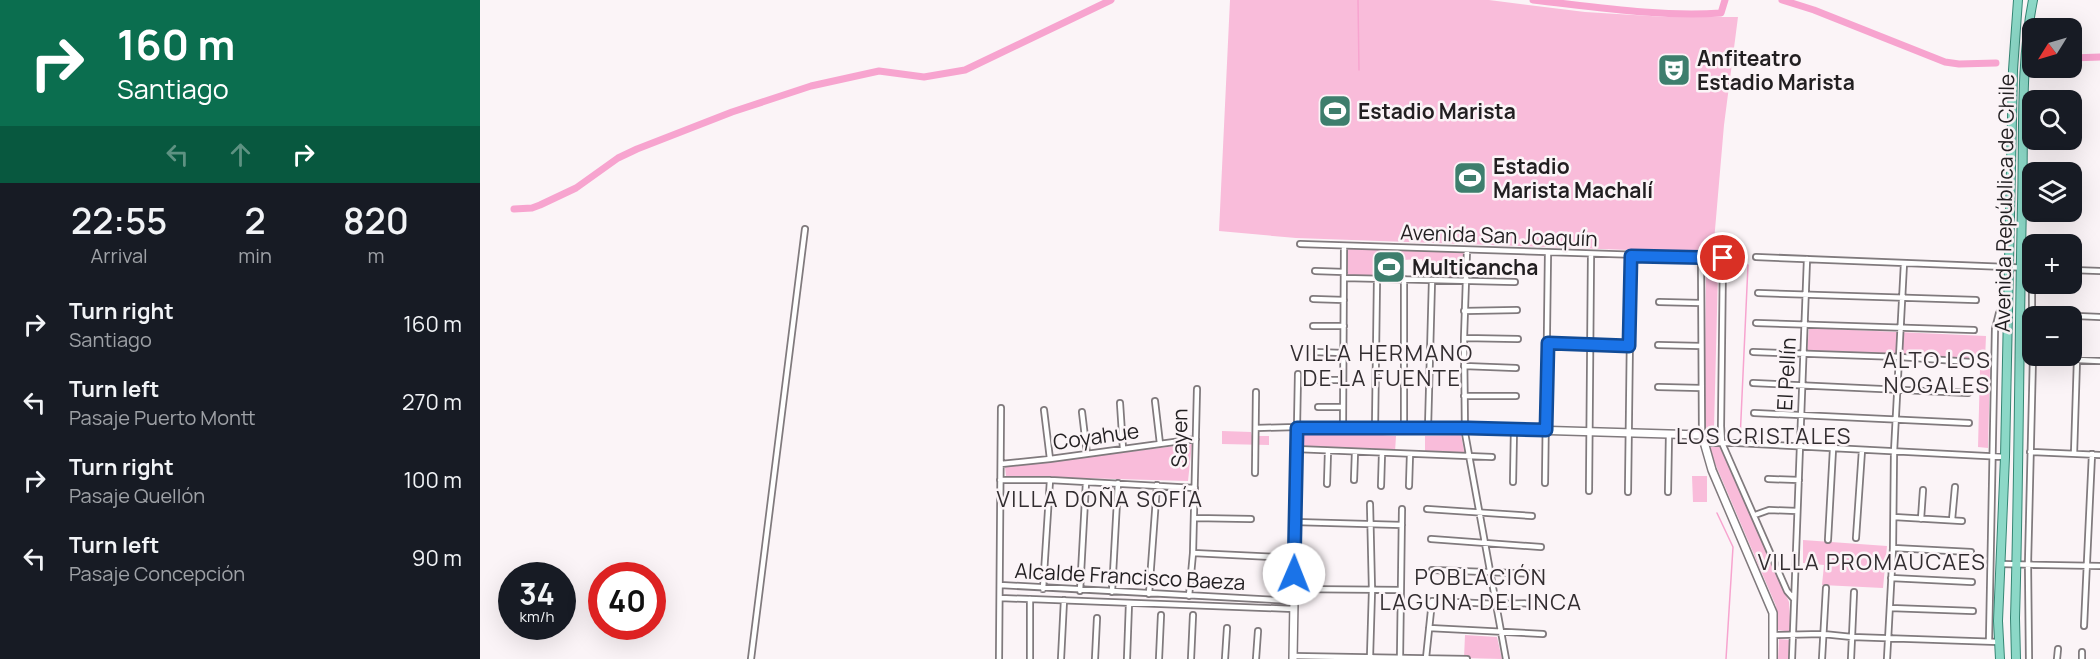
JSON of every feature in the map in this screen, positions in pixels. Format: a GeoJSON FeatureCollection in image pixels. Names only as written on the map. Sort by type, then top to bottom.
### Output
{"type":"FeatureCollection","features":[{"type":"Feature","properties":{"kind":"main road"},"geometry":{"type":"LineString","coordinates":[[2018,2],[2024,0],[2032,4]]}},
{"type":"Feature","properties":{"kind":"main road","name":"Avenida República de Chile"},"geometry":{"type":"LineString","coordinates":[[2000,659],[2013,70],[2018,2]]}},
{"type":"Feature","properties":{"kind":"main road","name":"Avenida República de Chile"},"geometry":{"type":"LineString","coordinates":[[2016,659],[2025,66],[2032,4]]}},
{"type":"Feature","properties":{"kind":"main road"},"geometry":{"type":"LineString","coordinates":[[2020,286],[2022,282]]}},
{"type":"Feature","properties":{"kind":"street"},"geometry":{"type":"LineString","coordinates":[[751,659],[805,229]]}},
{"type":"Feature","properties":{"kind":"street","name":"Avenida San Joaquín"},"geometry":{"type":"LineString","coordinates":[[1300,244],[1733,258]]}},
{"type":"Feature","properties":{"kind":"street"},"geometry":{"type":"LineString","coordinates":[[1343,428],[1344,246]]}},
{"type":"Feature","properties":{"kind":"street"},"geometry":{"type":"LineString","coordinates":[[1467,250],[1464,311],[1465,428],[1468,457],[1506,659]]}},
{"type":"Feature","properties":{"kind":"street"},"geometry":{"type":"LineString","coordinates":[[1545,483],[1548,253]]}},
{"type":"Feature","properties":{"kind":"street"},"geometry":{"type":"LineString","coordinates":[[1589,490],[1591,255]]}},
{"type":"Feature","properties":{"kind":"street"},"geometry":{"type":"LineString","coordinates":[[1628,492],[1631,256]]}},
{"type":"Feature","properties":{"kind":"street"},"geometry":{"type":"LineString","coordinates":[[1701,257],[1702,439],[1716,479],[1772,607],[1773,659]]}},
{"type":"Feature","properties":{"kind":"street"},"geometry":{"type":"LineString","coordinates":[[1756,257],[2021,267]]}},
{"type":"Feature","properties":{"kind":"street"},"geometry":{"type":"LineString","coordinates":[[1723,258],[1722,443],[1787,591],[1794,599]]}},
{"type":"Feature","properties":{"kind":"street","name":"El Pellín"},"geometry":{"type":"LineString","coordinates":[[1792,659],[1807,259]]}},
{"type":"Feature","properties":{"kind":"street"},"geometry":{"type":"LineString","coordinates":[[1887,659],[1893,548],[1894,452],[1904,263]]}},
{"type":"Feature","properties":{"kind":"street"},"geometry":{"type":"LineString","coordinates":[[2082,270],[2100,271]]}},
{"type":"Feature","properties":{"kind":"street"},"geometry":{"type":"LineString","coordinates":[[1315,271],[1377,279],[1515,282]]}},
{"type":"Feature","properties":{"kind":"street"},"geometry":{"type":"LineString","coordinates":[[1375,428],[1377,279]]}},
{"type":"Feature","properties":{"kind":"street"},"geometry":{"type":"LineString","coordinates":[[1404,279],[1404,428]]}},
{"type":"Feature","properties":{"kind":"street"},"geometry":{"type":"LineString","coordinates":[[1428,428],[1432,280]]}},
{"type":"Feature","properties":{"kind":"street"},"geometry":{"type":"LineString","coordinates":[[1758,293],[1976,300]]}},
{"type":"Feature","properties":{"kind":"street"},"geometry":{"type":"LineString","coordinates":[[1313,299],[1344,300]]}},
{"type":"Feature","properties":{"kind":"street","name":"Avenida República de Chile"},"geometry":{"type":"LineString","coordinates":[[1989,641],[1995,329],[1999,313],[2008,300]]}},
{"type":"Feature","properties":{"kind":"street"},"geometry":{"type":"LineString","coordinates":[[1659,302],[1701,303]]}},
{"type":"Feature","properties":{"kind":"street"},"geometry":{"type":"LineString","coordinates":[[1464,311],[1517,310]]}},
{"type":"Feature","properties":{"kind":"street"},"geometry":{"type":"LineString","coordinates":[[2082,316],[2100,317]]}},
{"type":"Feature","properties":{"kind":"street"},"geometry":{"type":"LineString","coordinates":[[1756,323],[1974,330]]}},
{"type":"Feature","properties":{"kind":"street"},"geometry":{"type":"LineString","coordinates":[[1313,326],[1344,326]]}},
{"type":"Feature","properties":{"kind":"street"},"geometry":{"type":"LineString","coordinates":[[1464,338],[1518,339]]}},
{"type":"Feature","properties":{"kind":"street"},"geometry":{"type":"LineString","coordinates":[[1548,343],[1629,346]]}},
{"type":"Feature","properties":{"kind":"street"},"geometry":{"type":"LineString","coordinates":[[1658,345],[1701,346]]}},
{"type":"Feature","properties":{"kind":"street"},"geometry":{"type":"LineString","coordinates":[[1313,352],[1344,353]]}},
{"type":"Feature","properties":{"kind":"street"},"geometry":{"type":"LineString","coordinates":[[1753,352],[1971,362]]}},
{"type":"Feature","properties":{"kind":"street"},"geometry":{"type":"LineString","coordinates":[[2082,360],[2100,361]]}},
{"type":"Feature","properties":{"kind":"street"},"geometry":{"type":"LineString","coordinates":[[1464,366],[1516,368]]}},
{"type":"Feature","properties":{"kind":"street","name":"Avenida República de Chile"},"geometry":{"type":"LineString","coordinates":[[2029,659],[2028,564],[2033,366]]}},
{"type":"Feature","properties":{"kind":"street"},"geometry":{"type":"LineString","coordinates":[[2074,454],[2077,366]]}},
{"type":"Feature","properties":{"kind":"street"},"geometry":{"type":"LineString","coordinates":[[1298,374],[1293,657],[1467,659]]}},
{"type":"Feature","properties":{"kind":"street"},"geometry":{"type":"LineString","coordinates":[[1318,380],[1343,380]]}},
{"type":"Feature","properties":{"kind":"street"},"geometry":{"type":"LineString","coordinates":[[1753,383],[1968,393]]}},
{"type":"Feature","properties":{"kind":"street"},"geometry":{"type":"LineString","coordinates":[[1658,387],[1701,388]]}},
{"type":"Feature","properties":{"kind":"street","name":"Sayen"},"geometry":{"type":"LineString","coordinates":[[1189,596],[1193,553],[1197,389]]}},
{"type":"Feature","properties":{"kind":"street"},"geometry":{"type":"LineString","coordinates":[[1255,473],[1256,392]]}},
{"type":"Feature","properties":{"kind":"street"},"geometry":{"type":"LineString","coordinates":[[1464,396],[1516,396]]}},
{"type":"Feature","properties":{"kind":"street"},"geometry":{"type":"LineString","coordinates":[[1155,401],[1160,444]]}},
{"type":"Feature","properties":{"kind":"street"},"geometry":{"type":"LineString","coordinates":[[1120,403],[1123,449]]}},
{"type":"Feature","properties":{"kind":"street"},"geometry":{"type":"LineString","coordinates":[[1318,407],[1343,406]]}},
{"type":"Feature","properties":{"kind":"street"},"geometry":{"type":"LineString","coordinates":[[999,659],[1001,408]]}},
{"type":"Feature","properties":{"kind":"street"},"geometry":{"type":"LineString","coordinates":[[1044,410],[1050,459]]}},
{"type":"Feature","properties":{"kind":"street"},"geometry":{"type":"LineString","coordinates":[[1082,412],[1087,454]]}},
{"type":"Feature","properties":{"kind":"street"},"geometry":{"type":"LineString","coordinates":[[1754,413],[1969,423]]}},
{"type":"Feature","properties":{"kind":"street"},"geometry":{"type":"LineString","coordinates":[[1256,428],[1465,428],[1669,434],[1722,443],[2005,457]]}},
{"type":"Feature","properties":{"kind":"street"},"geometry":{"type":"LineString","coordinates":[[1513,482],[1514,429]]}},
{"type":"Feature","properties":{"kind":"street"},"geometry":{"type":"LineString","coordinates":[[1668,492],[1669,434]]}},
{"type":"Feature","properties":{"kind":"street","name":"Coyahue"},"geometry":{"type":"LineString","coordinates":[[1001,464],[1196,439]]}},
{"type":"Feature","properties":{"kind":"street"},"geometry":{"type":"LineString","coordinates":[[1828,540],[1833,448]]}},
{"type":"Feature","properties":{"kind":"street"},"geometry":{"type":"LineString","coordinates":[[1296,450],[1492,457]]}},
{"type":"Feature","properties":{"kind":"street"},"geometry":{"type":"LineString","coordinates":[[1856,538],[1862,450]]}},
{"type":"Feature","properties":{"kind":"street"},"geometry":{"type":"LineString","coordinates":[[1327,484],[1328,451]]}},
{"type":"Feature","properties":{"kind":"street"},"geometry":{"type":"LineString","coordinates":[[1354,480],[1355,452]]}},
{"type":"Feature","properties":{"kind":"street"},"geometry":{"type":"LineString","coordinates":[[2030,452],[2100,454]]}},
{"type":"Feature","properties":{"kind":"street"},"geometry":{"type":"LineString","coordinates":[[1381,486],[1382,453]]}},
{"type":"Feature","properties":{"kind":"street"},"geometry":{"type":"LineString","coordinates":[[1409,486],[1410,453]]}},
{"type":"Feature","properties":{"kind":"street"},"geometry":{"type":"LineString","coordinates":[[2084,626],[2092,454]]}},
{"type":"Feature","properties":{"kind":"street"},"geometry":{"type":"LineString","coordinates":[[1768,479],[1799,480]]}},
{"type":"Feature","properties":{"kind":"street"},"geometry":{"type":"LineString","coordinates":[[1000,480],[1050,480],[1195,488]]}},
{"type":"Feature","properties":{"kind":"street"},"geometry":{"type":"LineString","coordinates":[[1043,589],[1050,480]]}},
{"type":"Feature","properties":{"kind":"street"},"geometry":{"type":"LineString","coordinates":[[1080,591],[1086,482]]}},
{"type":"Feature","properties":{"kind":"street"},"geometry":{"type":"LineString","coordinates":[[1112,592],[1118,483]]}},
{"type":"Feature","properties":{"kind":"street"},"geometry":{"type":"LineString","coordinates":[[1149,594],[1157,485]]}},
{"type":"Feature","properties":{"kind":"street"},"geometry":{"type":"LineString","coordinates":[[1952,520],[1955,488]]}},
{"type":"Feature","properties":{"kind":"street"},"geometry":{"type":"LineString","coordinates":[[1921,519],[1923,490]]}},
{"type":"Feature","properties":{"kind":"street"},"geometry":{"type":"LineString","coordinates":[[1370,504],[1372,590],[1370,657]]}},
{"type":"Feature","properties":{"kind":"street"},"geometry":{"type":"LineString","coordinates":[[1400,658],[1402,509]]}},
{"type":"Feature","properties":{"kind":"street"},"geometry":{"type":"LineString","coordinates":[[1427,509],[1532,516]]}},
{"type":"Feature","properties":{"kind":"street"},"geometry":{"type":"LineString","coordinates":[[1755,515],[1769,510],[1797,511]]}},
{"type":"Feature","properties":{"kind":"street"},"geometry":{"type":"LineString","coordinates":[[1894,517],[1962,521]]}},
{"type":"Feature","properties":{"kind":"street"},"geometry":{"type":"LineString","coordinates":[[1194,518],[1251,519]]}},
{"type":"Feature","properties":{"kind":"street"},"geometry":{"type":"LineString","coordinates":[[1295,522],[1402,525]]}},
{"type":"Feature","properties":{"kind":"street"},"geometry":{"type":"LineString","coordinates":[[1431,539],[1541,547]]}},
{"type":"Feature","properties":{"kind":"street"},"geometry":{"type":"LineString","coordinates":[[1893,548],[1971,552]]}},
{"type":"Feature","properties":{"kind":"street"},"geometry":{"type":"LineString","coordinates":[[1193,553],[1295,558]]}},
{"type":"Feature","properties":{"kind":"street"},"geometry":{"type":"LineString","coordinates":[[2001,564],[2100,566]]}},
{"type":"Feature","properties":{"kind":"street"},"geometry":{"type":"LineString","coordinates":[[1432,570],[1542,574]]}},
{"type":"Feature","properties":{"kind":"street"},"geometry":{"type":"LineString","coordinates":[[1891,578],[1972,582]]}},
{"type":"Feature","properties":{"kind":"street","name":"Alcalde Francisco Baeza"},"geometry":{"type":"LineString","coordinates":[[1000,585],[1189,596],[1294,605]]}},
{"type":"Feature","properties":{"kind":"street"},"geometry":{"type":"LineString","coordinates":[[1822,659],[1826,588]]}},
{"type":"Feature","properties":{"kind":"street"},"geometry":{"type":"LineString","coordinates":[[1294,589],[1401,590]]}},
{"type":"Feature","properties":{"kind":"street"},"geometry":{"type":"LineString","coordinates":[[1851,659],[1854,592]]}},
{"type":"Feature","properties":{"kind":"street","name":"Alcalde Francisco Baeza"},"geometry":{"type":"LineString","coordinates":[[1000,598],[1129,603],[1294,605]]}},
{"type":"Feature","properties":{"kind":"street"},"geometry":{"type":"LineString","coordinates":[[1030,599],[1030,659]]}},
{"type":"Feature","properties":{"kind":"street"},"geometry":{"type":"LineString","coordinates":[[1061,659],[1064,600]]}},
{"type":"Feature","properties":{"kind":"street"},"geometry":{"type":"LineString","coordinates":[[1426,658],[1432,601],[1497,604],[1542,603]]}},
{"type":"Feature","properties":{"kind":"street"},"geometry":{"type":"LineString","coordinates":[[1127,659],[1129,603]]}},
{"type":"Feature","properties":{"kind":"street"},"geometry":{"type":"LineString","coordinates":[[1890,608],[1973,611]]}},
{"type":"Feature","properties":{"kind":"street"},"geometry":{"type":"LineString","coordinates":[[1159,659],[1161,615]]}},
{"type":"Feature","properties":{"kind":"street"},"geometry":{"type":"LineString","coordinates":[[1191,659],[1193,615]]}},
{"type":"Feature","properties":{"kind":"street"},"geometry":{"type":"LineString","coordinates":[[1095,659],[1097,618]]}},
{"type":"Feature","properties":{"kind":"street"},"geometry":{"type":"LineString","coordinates":[[1225,659],[1227,628]]}},
{"type":"Feature","properties":{"kind":"street"},"geometry":{"type":"LineString","coordinates":[[1429,628],[1543,634]]}},
{"type":"Feature","properties":{"kind":"street"},"geometry":{"type":"LineString","coordinates":[[1256,659],[1258,631]]}},
{"type":"Feature","properties":{"kind":"street"},"geometry":{"type":"LineString","coordinates":[[1774,635],[1823,634],[1999,642]]}},
{"type":"Feature","properties":{"kind":"street"},"geometry":{"type":"LineString","coordinates":[[2056,659],[2058,649]]}},
{"type":"Feature","properties":{"kind":"street"},"geometry":{"type":"LineString","coordinates":[[2082,652],[2082,659]]}},
{"type":"Feature","properties":{"kind":"shaded area","name":"Estadio Marista Machalí"},"geometry":{"type":"Polygon","coordinates":[[[1230,0],[1489,0],[1585,12],[1666,17],[1738,17],[1724,125],[1713,253],[1296,238],[1219,231],[1230,0]]]}},
{"type":"Feature","properties":{"kind":"shaded area"},"geometry":{"type":"Polygon","coordinates":[[[1347,247],[1464,252],[1463,278],[1423,278],[1422,259],[1403,260],[1402,276],[1348,276],[1347,247]]]}},
{"type":"Feature","properties":{"kind":"shaded area"},"geometry":{"type":"Polygon","coordinates":[[[1718,272],[1714,428],[1716,441],[1707,441],[1704,427],[1706,273],[1718,272]]]}},
{"type":"Feature","properties":{"kind":"shaded area"},"geometry":{"type":"Polygon","coordinates":[[[1809,328],[1986,336],[1985,360],[1807,354],[1809,328]]]}},
{"type":"Feature","properties":{"kind":"shaded area"},"geometry":{"type":"Polygon","coordinates":[[[1980,369],[1990,369],[1988,448],[1978,447],[1980,369]]]}},
{"type":"Feature","properties":{"kind":"shaded area"},"geometry":{"type":"Polygon","coordinates":[[[1222,431],[1251,432],[1252,436],[1269,436],[1269,445],[1222,444],[1222,431]]]}},
{"type":"Feature","properties":{"kind":"shaded area"},"geometry":{"type":"Polygon","coordinates":[[[1302,434],[1396,436],[1395,452],[1302,450],[1302,434]]]}},
{"type":"Feature","properties":{"kind":"shaded area"},"geometry":{"type":"Polygon","coordinates":[[[1461,435],[1465,456],[1425,454],[1425,436],[1461,435]]]}},
{"type":"Feature","properties":{"kind":"shaded area"},"geometry":{"type":"Polygon","coordinates":[[[1192,444],[1188,481],[1006,476],[1005,467],[1192,444]]]}},
{"type":"Feature","properties":{"kind":"shaded area"},"geometry":{"type":"Polygon","coordinates":[[[1708,447],[1720,447],[1789,602],[1791,632],[1778,630],[1776,606],[1708,447]]]}},
{"type":"Feature","properties":{"kind":"shaded area"},"geometry":{"type":"Polygon","coordinates":[[[1692,476],[1707,476],[1707,502],[1693,502],[1692,476]]]}},
{"type":"Feature","properties":{"kind":"shaded area"},"geometry":{"type":"Polygon","coordinates":[[[1803,540],[1887,546],[1883,588],[1822,585],[1824,565],[1803,563],[1803,540]]]}},
{"type":"Feature","properties":{"kind":"shaded area"},"geometry":{"type":"Polygon","coordinates":[[[1465,635],[1497,637],[1502,659],[1464,658],[1465,635]]]}},
{"type":"Feature","properties":{"kind":"shaded area"},"geometry":{"type":"Polygon","coordinates":[[[1779,639],[1790,640],[1789,659],[1778,659],[1779,639]]]}},
{"type":"Feature","properties":{"kind":"waterway"},"geometry":{"type":"LineString","coordinates":[[514,209],[540,205],[576,188],[618,158],[732,112],[811,86],[879,71],[924,77],[965,70],[1111,0]]}},
{"type":"Feature","properties":{"kind":"waterway"},"geometry":{"type":"LineString","coordinates":[[1358,0],[1359,70]]}},
{"type":"Feature","properties":{"kind":"waterway"},"geometry":{"type":"LineString","coordinates":[[1533,0],[1674,14],[1721,13],[1725,0]]}},
{"type":"Feature","properties":{"kind":"waterway"},"geometry":{"type":"LineString","coordinates":[[1782,0],[1814,10],[1945,62],[1996,63]]}},
{"type":"Feature","properties":{"kind":"waterway"},"geometry":{"type":"LineString","coordinates":[[2082,58],[2100,57]]}},
{"type":"Feature","properties":{"kind":"waterway"},"geometry":{"type":"LineString","coordinates":[[1740,440],[1748,265]]}},
{"type":"Feature","properties":{"kind":"waterway"},"geometry":{"type":"LineString","coordinates":[[1717,513],[1733,547],[1726,659]]}},
{"type":"Feature","properties":{"kind":"place","name":"Anfiteatro Estadio Marista"},"geometry":{"type":"Point","coordinates":[1674,70]}},
{"type":"Feature","properties":{"kind":"place","name":"Estadio Marista"},"geometry":{"type":"Point","coordinates":[1335,111]}},
{"type":"Feature","properties":{"kind":"place","name":"Estadio Marista Machalí"},"geometry":{"type":"Point","coordinates":[1470,178]}},
{"type":"Feature","properties":{"kind":"place","name":"Multicancha"},"geometry":{"type":"Point","coordinates":[1389,267]}},
{"type":"Feature","properties":{"kind":"district","name":"VILLA HERMANO DE LA FUENTE"},"geometry":{"type":"Point","coordinates":[1382,366]}},
{"type":"Feature","properties":{"kind":"district","name":"ALTO LOS NOGALES"},"geometry":{"type":"Point","coordinates":[1937,372]}},
{"type":"Feature","properties":{"kind":"district","name":"LOS CRISTALES"},"geometry":{"type":"Point","coordinates":[1764,436]}},
{"type":"Feature","properties":{"kind":"district","name":"VILLA DOÑA SOFÍA"},"geometry":{"type":"Point","coordinates":[1100,499]}},
{"type":"Feature","properties":{"kind":"district","name":"VILLA PROMAUCAES"},"geometry":{"type":"Point","coordinates":[1872,562]}},
{"type":"Feature","properties":{"kind":"district","name":"POBLACIÓN LAGUNA DEL INCA"},"geometry":{"type":"Point","coordinates":[1481,590]}},
{"type":"Feature","properties":{"kind":"route"},"geometry":{"type":"LineString","coordinates":[[1294,574],[1297,428],[1546,430],[1548,343],[1629,346],[1631,256],[1723,258]]}}]}
